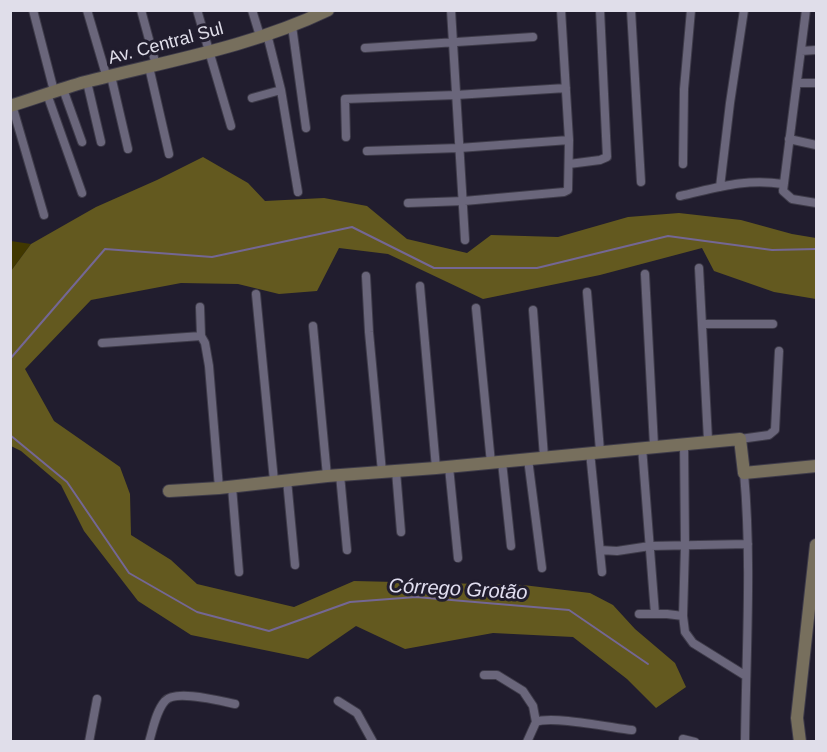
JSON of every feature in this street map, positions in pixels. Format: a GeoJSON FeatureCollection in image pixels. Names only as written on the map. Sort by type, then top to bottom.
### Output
{"type":"FeatureCollection","features":[{"type":"Feature","properties":{"kind":"street"},"geometry":{"type":"LineString","coordinates":[[33,10],[82,193]]}},
{"type":"Feature","properties":{"kind":"street"},"geometry":{"type":"LineString","coordinates":[[87,10],[109,77],[128,149]]}},
{"type":"Feature","properties":{"kind":"street"},"geometry":{"type":"LineString","coordinates":[[141,10],[169,154]]}},
{"type":"Feature","properties":{"kind":"street"},"geometry":{"type":"LineString","coordinates":[[197,10],[231,126]]}},
{"type":"Feature","properties":{"kind":"street"},"geometry":{"type":"LineString","coordinates":[[252,10],[263,35],[281,90],[298,192]]}},
{"type":"Feature","properties":{"kind":"street","name":"Av. Central Sul"},"geometry":{"type":"LineString","coordinates":[[11,106],[87,82],[211,52],[292,26],[305,16],[328,10]]}},
{"type":"Feature","properties":{"kind":"street"},"geometry":{"type":"LineString","coordinates":[[451,10],[465,240]]}},
{"type":"Feature","properties":{"kind":"street"},"geometry":{"type":"LineString","coordinates":[[408,203],[464,201],[568,190],[569,140],[561,10]]}},
{"type":"Feature","properties":{"kind":"street"},"geometry":{"type":"LineString","coordinates":[[569,164],[607,157],[600,10]]}},
{"type":"Feature","properties":{"kind":"street"},"geometry":{"type":"LineString","coordinates":[[631,10],[641,182]]}},
{"type":"Feature","properties":{"kind":"street"},"geometry":{"type":"LineString","coordinates":[[683,164],[684,89],[691,10]]}},
{"type":"Feature","properties":{"kind":"street"},"geometry":{"type":"LineString","coordinates":[[720,187],[744,10]]}},
{"type":"Feature","properties":{"kind":"street"},"geometry":{"type":"LineString","coordinates":[[806,10],[783,184],[785,194],[792,199],[816,203]]}},
{"type":"Feature","properties":{"kind":"street"},"geometry":{"type":"LineString","coordinates":[[292,26],[306,128]]}},
{"type":"Feature","properties":{"kind":"street"},"geometry":{"type":"LineString","coordinates":[[365,48],[533,37]]}},
{"type":"Feature","properties":{"kind":"street"},"geometry":{"type":"LineString","coordinates":[[801,51],[816,50]]}},
{"type":"Feature","properties":{"kind":"street"},"geometry":{"type":"LineString","coordinates":[[87,82],[101,142]]}},
{"type":"Feature","properties":{"kind":"street"},"geometry":{"type":"LineString","coordinates":[[796,83],[816,83]]}},
{"type":"Feature","properties":{"kind":"street"},"geometry":{"type":"LineString","coordinates":[[346,136],[345,99],[566,88]]}},
{"type":"Feature","properties":{"kind":"street"},"geometry":{"type":"LineString","coordinates":[[252,98],[281,90]]}},
{"type":"Feature","properties":{"kind":"street"},"geometry":{"type":"LineString","coordinates":[[55,91],[82,142]]}},
{"type":"Feature","properties":{"kind":"street"},"geometry":{"type":"LineString","coordinates":[[11,106],[44,215]]}},
{"type":"Feature","properties":{"kind":"street"},"geometry":{"type":"LineString","coordinates":[[789,139],[816,146]]}},
{"type":"Feature","properties":{"kind":"street"},"geometry":{"type":"LineString","coordinates":[[367,151],[459,148],[569,140]]}},
{"type":"Feature","properties":{"kind":"street"},"geometry":{"type":"LineString","coordinates":[[680,196],[757,181],[783,184]]}},
{"type":"Feature","properties":{"kind":"street"},"geometry":{"type":"LineString","coordinates":[[699,268],[704,324],[708,441]]}},
{"type":"Feature","properties":{"kind":"street"},"geometry":{"type":"LineString","coordinates":[[645,274],[650,546],[655,614]]}},
{"type":"Feature","properties":{"kind":"street"},"geometry":{"type":"LineString","coordinates":[[366,276],[382,472]]}},
{"type":"Feature","properties":{"kind":"street"},"geometry":{"type":"LineString","coordinates":[[420,286],[436,468]]}},
{"type":"Feature","properties":{"kind":"street"},"geometry":{"type":"LineString","coordinates":[[587,292],[602,572]]}},
{"type":"Feature","properties":{"kind":"street"},"geometry":{"type":"LineString","coordinates":[[256,294],[281,481],[295,565]]}},
{"type":"Feature","properties":{"kind":"street"},"geometry":{"type":"LineString","coordinates":[[200,307],[201,336],[205,343],[209,366],[239,572]]}},
{"type":"Feature","properties":{"kind":"street"},"geometry":{"type":"LineString","coordinates":[[476,308],[496,462],[511,546]]}},
{"type":"Feature","properties":{"kind":"street"},"geometry":{"type":"LineString","coordinates":[[534,310],[544,457]]}},
{"type":"Feature","properties":{"kind":"street"},"geometry":{"type":"LineString","coordinates":[[704,324],[772,324]]}},
{"type":"Feature","properties":{"kind":"street"},"geometry":{"type":"LineString","coordinates":[[313,326],[333,476],[347,550]]}},
{"type":"Feature","properties":{"kind":"street"},"geometry":{"type":"LineString","coordinates":[[102,344],[201,336]]}},
{"type":"Feature","properties":{"kind":"street"},"geometry":{"type":"LineString","coordinates":[[169,491],[449,467],[769,435],[775,430],[779,351]]}},
{"type":"Feature","properties":{"kind":"street"},"geometry":{"type":"LineString","coordinates":[[740,439],[748,544],[745,741]]}},
{"type":"Feature","properties":{"kind":"street"},"geometry":{"type":"LineString","coordinates":[[684,443],[686,546],[683,616],[685,632],[693,643],[746,676]]}},
{"type":"Feature","properties":{"kind":"street"},"geometry":{"type":"LineString","coordinates":[[528,459],[542,568]]}},
{"type":"Feature","properties":{"kind":"street"},"geometry":{"type":"LineString","coordinates":[[744,473],[816,466]]}},
{"type":"Feature","properties":{"kind":"street"},"geometry":{"type":"LineString","coordinates":[[449,467],[458,558]]}},
{"type":"Feature","properties":{"kind":"street"},"geometry":{"type":"LineString","coordinates":[[396,471],[401,532]]}},
{"type":"Feature","properties":{"kind":"street"},"geometry":{"type":"LineString","coordinates":[[600,550],[617,551],[650,546],[748,544]]}},
{"type":"Feature","properties":{"kind":"street"},"geometry":{"type":"LineString","coordinates":[[800,741],[797,718],[814,590],[816,544]]}},
{"type":"Feature","properties":{"kind":"street"},"geometry":{"type":"LineString","coordinates":[[639,614],[683,616]]}},
{"type":"Feature","properties":{"kind":"street"},"geometry":{"type":"LineString","coordinates":[[484,675],[497,675],[523,691],[533,706],[537,722]]}},
{"type":"Feature","properties":{"kind":"street"},"geometry":{"type":"LineString","coordinates":[[149,741],[162,705],[171,696],[235,704]]}},
{"type":"Feature","properties":{"kind":"street"},"geometry":{"type":"LineString","coordinates":[[89,741],[98,699]]}},
{"type":"Feature","properties":{"kind":"street"},"geometry":{"type":"LineString","coordinates":[[338,700],[357,713],[374,741]]}},
{"type":"Feature","properties":{"kind":"street"},"geometry":{"type":"LineString","coordinates":[[527,741],[537,722],[545,719],[632,730]]}},
{"type":"Feature","properties":{"kind":"street"},"geometry":{"type":"LineString","coordinates":[[683,741],[683,739],[695,741]]}},
{"type":"Feature","properties":{"kind":"shaded area"},"geometry":{"type":"Polygon","coordinates":[[[203,157],[248,183],[265,201],[324,198],[367,206],[407,239],[467,253],[491,235],[558,237],[628,217],[679,213],[741,220],[816,238],[816,299],[774,292],[714,271],[702,248],[600,275],[483,299],[388,254],[339,248],[317,291],[279,294],[238,284],[181,283],[91,300],[25,369],[54,421],[120,467],[130,494],[131,535],[171,560],[197,584],[294,607],[354,581],[523,585],[590,593],[613,605],[635,629],[675,663],[686,687],[656,708],[627,679],[573,637],[493,633],[405,649],[356,626],[308,659],[191,635],[138,601],[84,531],[61,485],[21,451],[11,446],[11,271],[31,244],[96,207],[203,157]]]}},
{"type":"Feature","properties":{"kind":"shaded area"},"geometry":{"type":"Polygon","coordinates":[[[11,241],[31,244],[11,271],[11,241]]]}},
{"type":"Feature","properties":{"kind":"waterway"},"geometry":{"type":"LineString","coordinates":[[10,359],[105,249],[212,257],[352,227],[434,268],[537,268],[668,236],[772,250],[816,249]]}},
{"type":"Feature","properties":{"kind":"waterway","name":"Córrego Grotão"},"geometry":{"type":"LineString","coordinates":[[10,435],[67,482],[129,573],[197,612],[269,631],[350,602],[416,597],[569,610],[648,664]]}}]}
